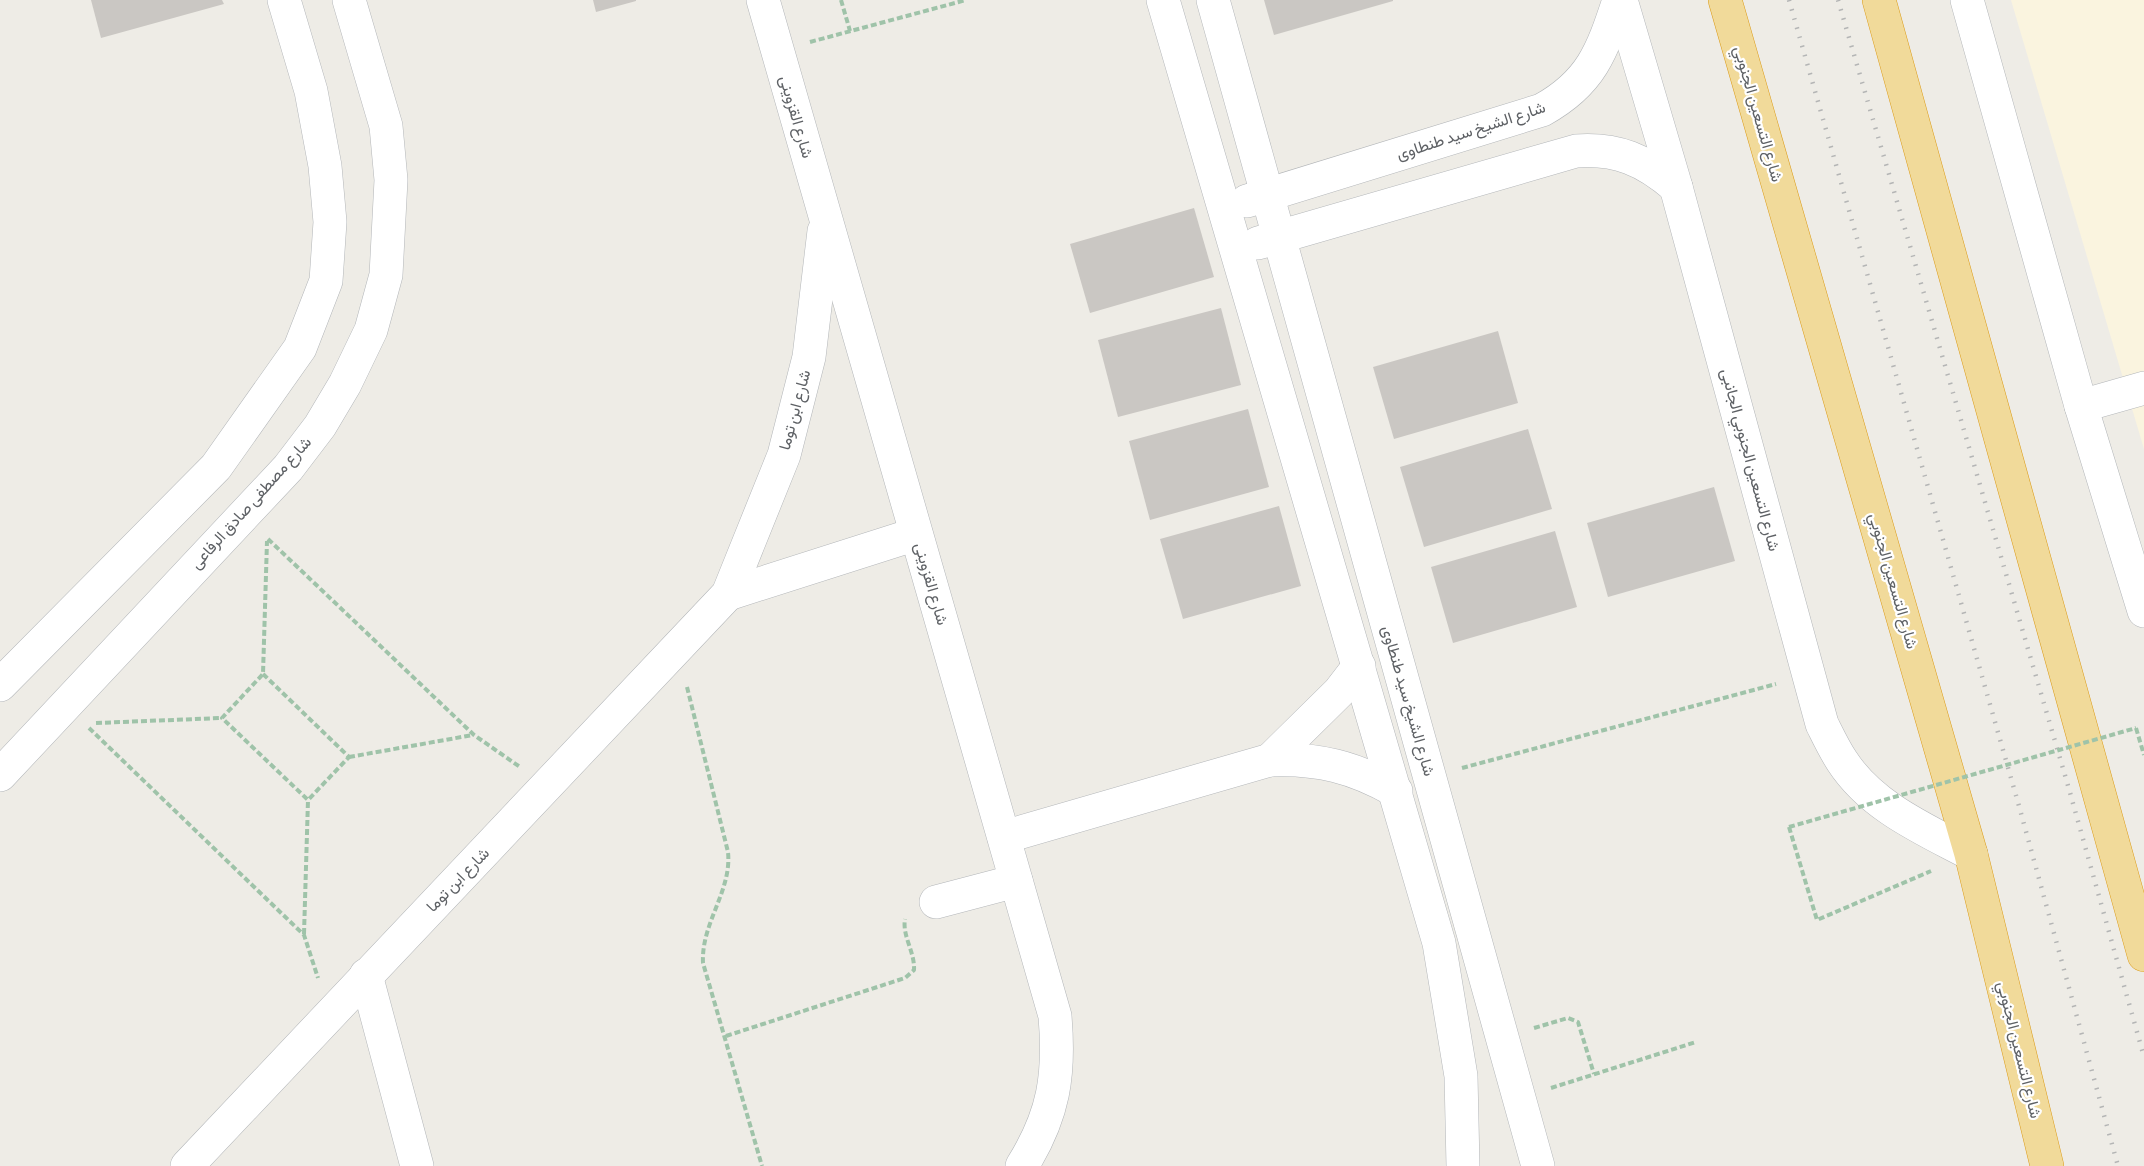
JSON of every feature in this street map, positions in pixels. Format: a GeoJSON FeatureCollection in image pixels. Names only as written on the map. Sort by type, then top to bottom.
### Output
{"type":"FeatureCollection","features":[{"type":"Feature","properties":{"kind":"highway","name":"شارع التسعين الجنوبي"},"geometry":{"type":"LineString","coordinates":[[1725,0],[1971,854],[2047,1166]]}},
{"type":"Feature","properties":{"kind":"highway"},"geometry":{"type":"LineString","coordinates":[[1879,0],[2144,955]]}},
{"type":"Feature","properties":{"kind":"street"},"geometry":{"type":"LineString","coordinates":[[0,685],[216,467],[300,348],[326,282],[330,222],[325,166],[311,91],[284,0]]}},
{"type":"Feature","properties":{"kind":"street","name":"شارع مصطفى صادق الرفاعى"},"geometry":{"type":"LineString","coordinates":[[0,775],[288,468],[320,426],[371,330],[386,275],[391,180],[386,126],[349,0]]}},
{"type":"Feature","properties":{"kind":"street","name":"شارع القزوينى"},"geometry":{"type":"LineString","coordinates":[[763,0],[1055,1016],[1059,1056],[1054,1094],[1042,1132],[1022,1166]]}},
{"type":"Feature","properties":{"kind":"street"},"geometry":{"type":"LineString","coordinates":[[1163,0],[1439,943],[1461,1076],[1463,1166]]}},
{"type":"Feature","properties":{"kind":"street","name":"شارع الشيخ سيد طنطاوى"},"geometry":{"type":"LineString","coordinates":[[1213,0],[1538,1166]]}},
{"type":"Feature","properties":{"kind":"street","name":"شارع الشيخ سيد طنطاوى"},"geometry":{"type":"LineString","coordinates":[[1224,208],[1550,106],[1565,98],[1584,80],[1598,58],[1620,0]]}},
{"type":"Feature","properties":{"kind":"street","name":"شارع التسعين الجنوبي الجانبى"},"geometry":{"type":"LineString","coordinates":[[1620,0],[1676,187],[1822,724],[1842,761],[1869,793],[1903,819],[1971,854]]}},
{"type":"Feature","properties":{"kind":"street"},"geometry":{"type":"LineString","coordinates":[[1967,0],[2081,406],[2144,610]]}},
{"type":"Feature","properties":{"kind":"street"},"geometry":{"type":"LineString","coordinates":[[1236,249],[1576,151],[1598,150],[1640,160],[1676,187]]}},
{"type":"Feature","properties":{"kind":"street","name":"شارع ابن توما"},"geometry":{"type":"LineString","coordinates":[[187,1166],[728,594],[784,455],[809,357],[825,217]]}},
{"type":"Feature","properties":{"kind":"street"},"geometry":{"type":"LineString","coordinates":[[2081,406],[2144,388]]}},
{"type":"Feature","properties":{"kind":"street","name":"شارع ابن توما"},"geometry":{"type":"LineString","coordinates":[[728,594],[916,534]]}},
{"type":"Feature","properties":{"kind":"street"},"geometry":{"type":"LineString","coordinates":[[1270,760],[1339,692],[1359,666]]}},
{"type":"Feature","properties":{"kind":"street"},"geometry":{"type":"LineString","coordinates":[[1004,837],[1270,760],[1306,759],[1344,767],[1396,791]]}},
{"type":"Feature","properties":{"kind":"street"},"geometry":{"type":"LineString","coordinates":[[936,902],[1016,881]]}},
{"type":"Feature","properties":{"kind":"street"},"geometry":{"type":"LineString","coordinates":[[1439,943],[1473,934]]}},
{"type":"Feature","properties":{"kind":"street"},"geometry":{"type":"LineString","coordinates":[[366,975],[417,1166]]}},
{"type":"Feature","properties":{"kind":"path"},"geometry":{"type":"LineString","coordinates":[[841,0],[850,31]]}},
{"type":"Feature","properties":{"kind":"path"},"geometry":{"type":"LineString","coordinates":[[843,8],[847,0]]}},
{"type":"Feature","properties":{"kind":"path"},"geometry":{"type":"LineString","coordinates":[[777,50],[966,0]]}},
{"type":"Feature","properties":{"kind":"path"},"geometry":{"type":"LineString","coordinates":[[304,935],[84,724],[222,718],[263,674],[267,538],[474,735],[548,786]]}},
{"type":"Feature","properties":{"kind":"path"},"geometry":{"type":"LineString","coordinates":[[677,649],[728,852],[730,868],[702,946],[703,963],[762,1166]]}},
{"type":"Feature","properties":{"kind":"path"},"geometry":{"type":"LineString","coordinates":[[263,674],[349,757]]}},
{"type":"Feature","properties":{"kind":"path"},"geometry":{"type":"LineString","coordinates":[[1429,777],[1808,675]]}},
{"type":"Feature","properties":{"kind":"path"},"geometry":{"type":"LineString","coordinates":[[222,718],[308,800]]}},
{"type":"Feature","properties":{"kind":"path"},"geometry":{"type":"LineString","coordinates":[[1971,854],[1817,920],[1789,827],[2136,728],[2144,755]]}},
{"type":"Feature","properties":{"kind":"path"},"geometry":{"type":"LineString","coordinates":[[330,1015],[304,935],[308,800],[349,757],[474,735]]}},
{"type":"Feature","properties":{"kind":"path"},"geometry":{"type":"LineString","coordinates":[[726,1036],[905,978],[914,970],[915,957],[904,927],[905,917],[912,908],[936,902]]}},
{"type":"Feature","properties":{"kind":"path"},"geometry":{"type":"LineString","coordinates":[[1502,1038],[1568,1018],[1578,1022],[1583,1032],[1594,1074]]}},
{"type":"Feature","properties":{"kind":"path"},"geometry":{"type":"LineString","coordinates":[[1519,1098],[1696,1042]]}},
{"type":"Feature","properties":{"kind":"shaded area"},"geometry":{"type":"Polygon","coordinates":[[[2011,0],[2144,0],[2144,449],[2011,0]]]}},
{"type":"Feature","properties":{"kind":"building"},"geometry":{"type":"Polygon","coordinates":[[[91,0],[222,0],[224,4],[101,38],[91,0]]]}},
{"type":"Feature","properties":{"kind":"building"},"geometry":{"type":"Polygon","coordinates":[[[593,0],[636,0],[636,1],[596,12],[593,0]]]}},
{"type":"Feature","properties":{"kind":"building"},"geometry":{"type":"Polygon","coordinates":[[[1264,0],[1393,0],[1393,1],[1274,35],[1264,0]]]}},
{"type":"Feature","properties":{"kind":"building"},"geometry":{"type":"Polygon","coordinates":[[[1194,208],[1214,277],[1090,313],[1070,244],[1194,208]]]}},
{"type":"Feature","properties":{"kind":"building"},"geometry":{"type":"Polygon","coordinates":[[[1221,308],[1241,385],[1118,417],[1098,340],[1221,308]]]}},
{"type":"Feature","properties":{"kind":"building"},"geometry":{"type":"Polygon","coordinates":[[[1498,331],[1518,403],[1394,439],[1373,367],[1498,331]]]}},
{"type":"Feature","properties":{"kind":"building"},"geometry":{"type":"Polygon","coordinates":[[[1248,409],[1269,487],[1150,520],[1129,441],[1248,409]]]}},
{"type":"Feature","properties":{"kind":"building"},"geometry":{"type":"Polygon","coordinates":[[[1528,429],[1552,509],[1424,547],[1400,467],[1528,429]]]}},
{"type":"Feature","properties":{"kind":"building"},"geometry":{"type":"Polygon","coordinates":[[[1714,487],[1735,561],[1608,597],[1587,523],[1714,487]]]}},
{"type":"Feature","properties":{"kind":"building"},"geometry":{"type":"Polygon","coordinates":[[[1279,506],[1301,586],[1183,619],[1160,539],[1279,506]]]}},
{"type":"Feature","properties":{"kind":"building"},"geometry":{"type":"Polygon","coordinates":[[[1555,531],[1577,607],[1453,643],[1431,567],[1555,531]]]}},
{"type":"Feature","properties":{"kind":"railway"},"geometry":{"type":"LineString","coordinates":[[1789,0],[2019,806],[2118,1166]]}},
{"type":"Feature","properties":{"kind":"railway"},"geometry":{"type":"LineString","coordinates":[[1838,0],[2069,789],[2144,1057]]}}]}
